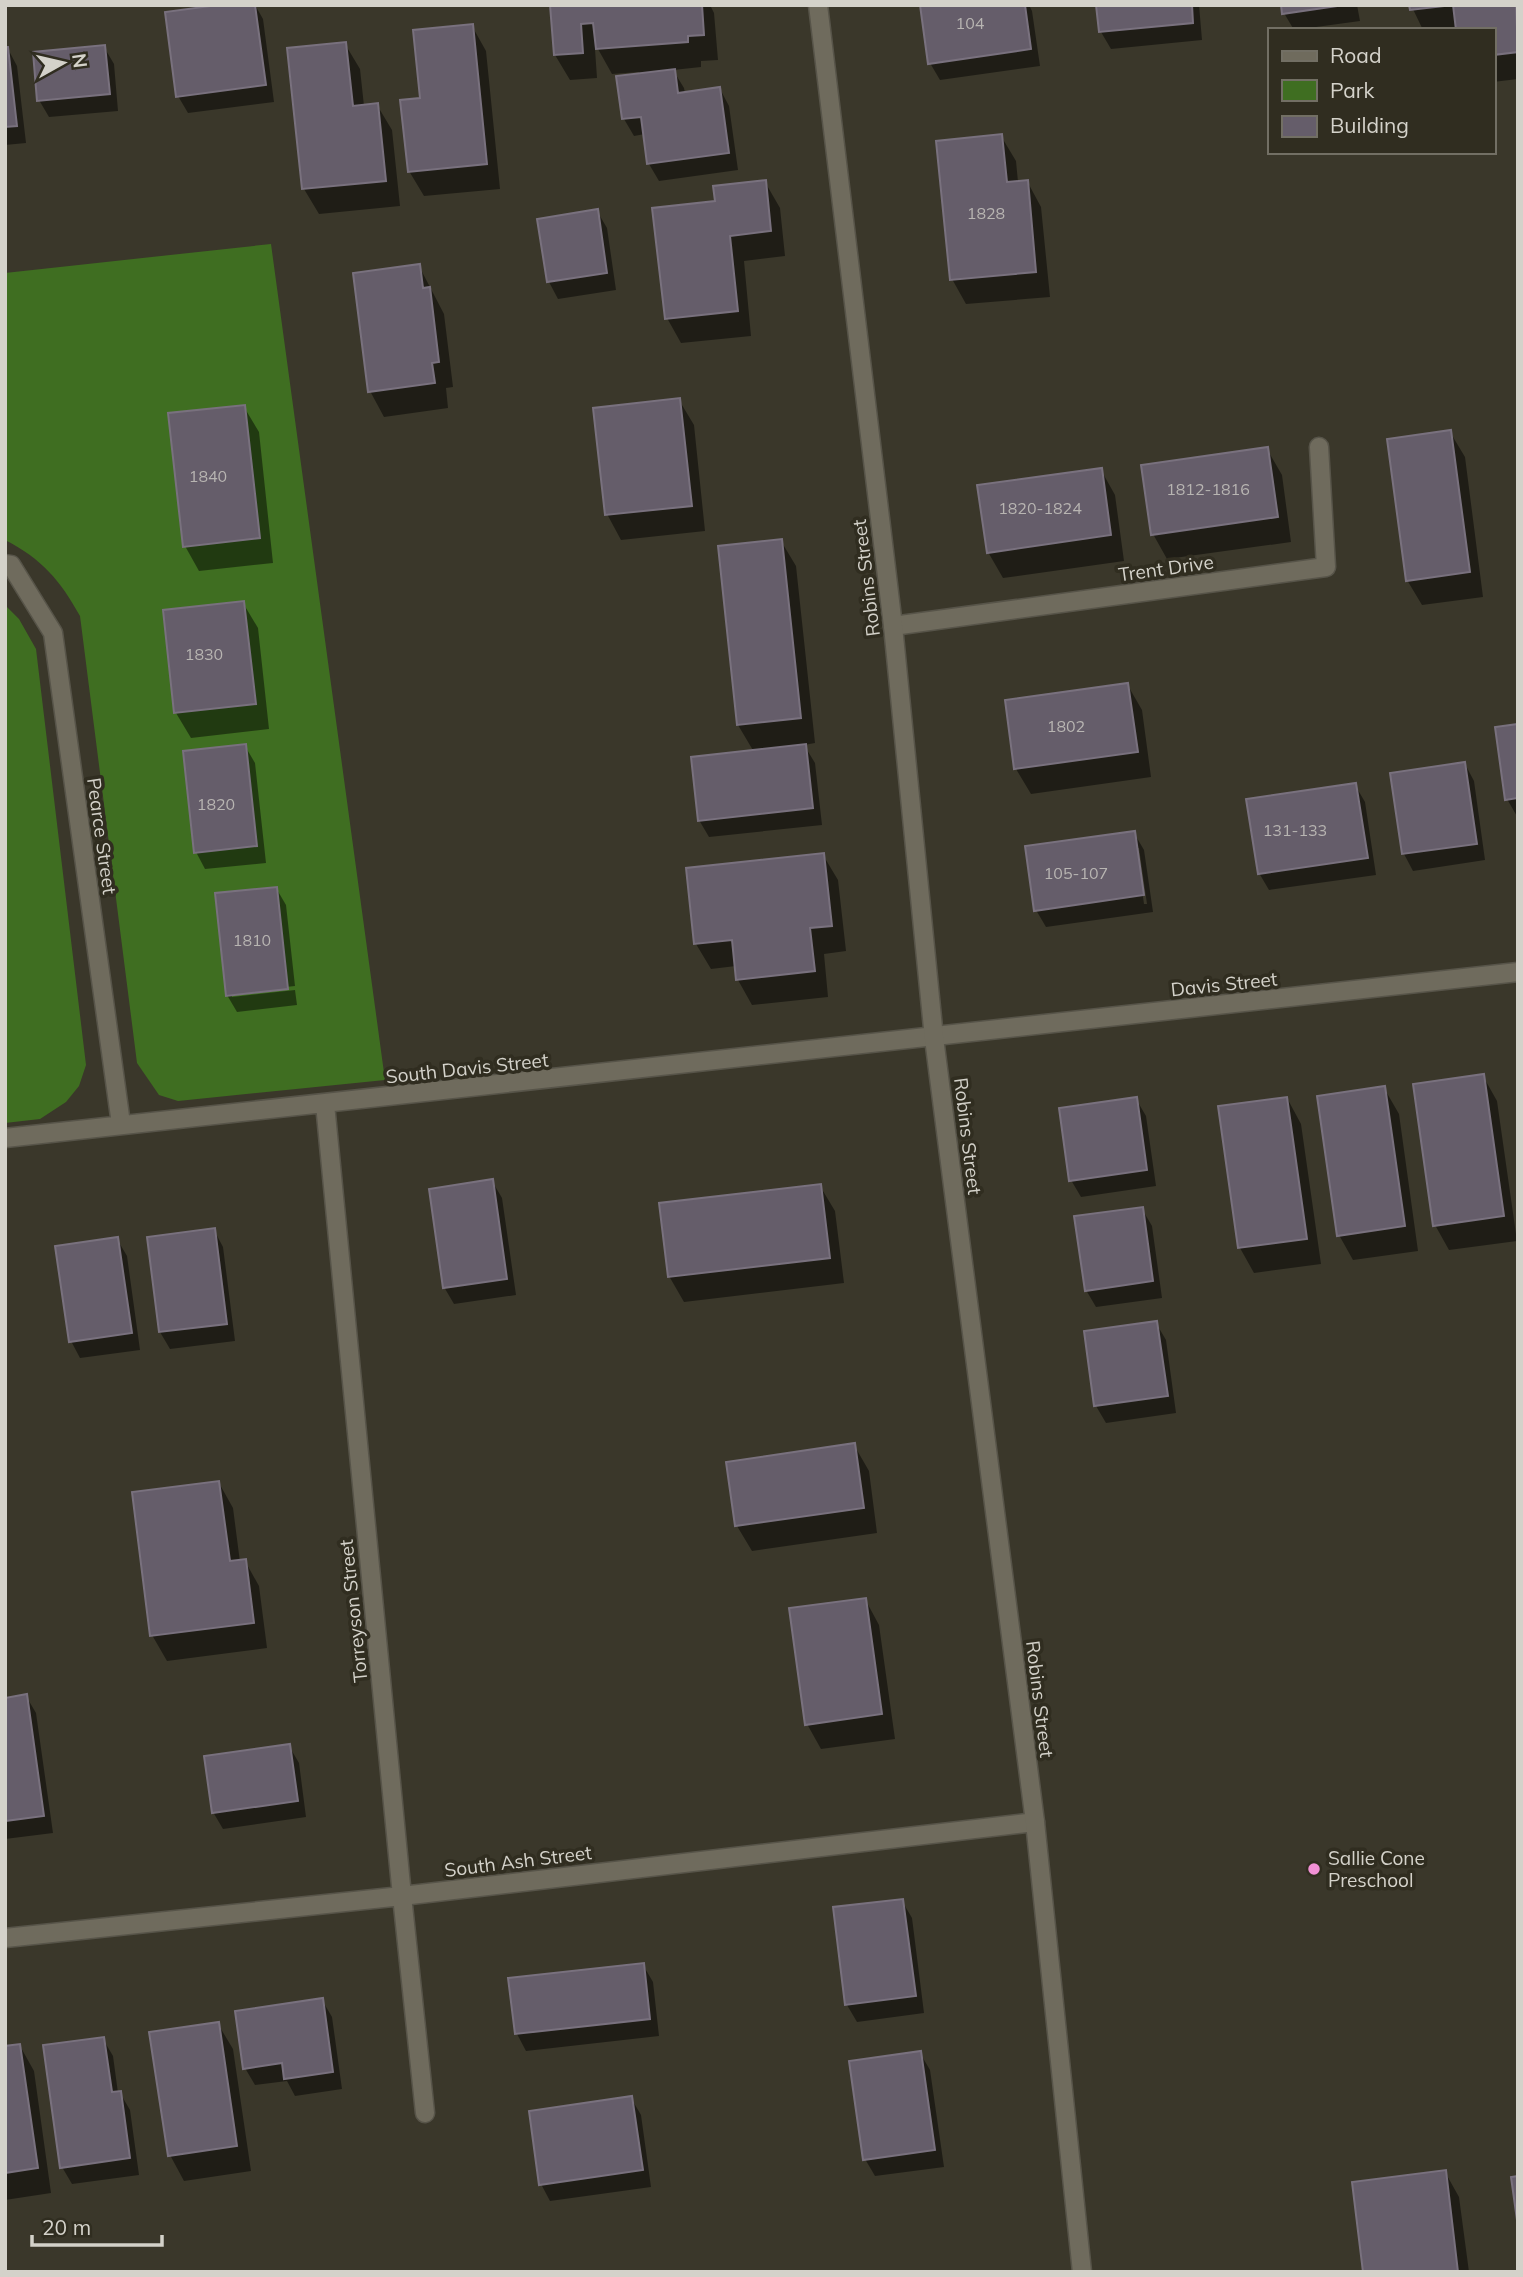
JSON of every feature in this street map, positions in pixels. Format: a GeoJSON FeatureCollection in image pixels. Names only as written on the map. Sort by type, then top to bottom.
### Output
{"type":"FeatureCollection","features":[{"type":"Feature","properties":{"kind":"street","name":"Robins Street"},"geometry":{"type":"LineString","coordinates":[[818,5],[893,626],[934,1038],[1035,1822],[1082,2272]]}},
{"type":"Feature","properties":{"kind":"street","name":"Trent Drive"},"geometry":{"type":"LineString","coordinates":[[893,626],[1326,567],[1319,447]]}},
{"type":"Feature","properties":{"kind":"street","name":"Pearce Street"},"geometry":{"type":"LineString","coordinates":[[8,564],[53,633],[121,1124]]}},
{"type":"Feature","properties":{"kind":"street","name":"Davis Street"},"geometry":{"type":"LineString","coordinates":[[934,1038],[1518,972]]}},
{"type":"Feature","properties":{"kind":"street","name":"South Davis Street"},"geometry":{"type":"LineString","coordinates":[[5,1138],[934,1038]]}},
{"type":"Feature","properties":{"kind":"street","name":"Torreyson Street"},"geometry":{"type":"LineString","coordinates":[[325,1104],[425,2113]]}},
{"type":"Feature","properties":{"kind":"street","name":"South Ash Street"},"geometry":{"type":"LineString","coordinates":[[5,1938],[402,1896],[1035,1822]]}},
{"type":"Feature","properties":{"kind":"green space"},"geometry":{"type":"Polygon","coordinates":[[[271,244],[385,1080],[178,1101],[159,1095],[137,1063],[80,616],[49,572],[30,555],[5,540],[5,273],[271,244]]]}},
{"type":"Feature","properties":{"kind":"green space"},"geometry":{"type":"Polygon","coordinates":[[[5,605],[19,619],[36,649],[86,1065],[79,1086],[66,1102],[40,1119],[5,1123],[5,605]]]}},
{"type":"Feature","properties":{"kind":"building"},"geometry":{"type":"Polygon","coordinates":[[[218,5],[255,5],[266,85],[176,97],[165,12],[218,5]]]}},
{"type":"Feature","properties":{"kind":"building"},"geometry":{"type":"Polygon","coordinates":[[[550,5],[702,5],[704,35],[688,36],[688,42],[596,49],[593,23],[581,24],[583,53],[554,55],[550,5]]]}},
{"type":"Feature","properties":{"kind":"building"},"geometry":{"type":"Polygon","coordinates":[[[920,5],[1025,5],[1031,49],[928,64],[920,5]]]}},
{"type":"Feature","properties":{"kind":"building"},"geometry":{"type":"Polygon","coordinates":[[[1096,5],[1192,5],[1193,23],[1099,32],[1096,5]]]}},
{"type":"Feature","properties":{"kind":"building"},"geometry":{"type":"Polygon","coordinates":[[[1281,5],[1344,5],[1282,14],[1281,5]]]}},
{"type":"Feature","properties":{"kind":"building"},"geometry":{"type":"Polygon","coordinates":[[[1409,5],[1453,5],[1410,10],[1409,5]]]}},
{"type":"Feature","properties":{"kind":"building"},"geometry":{"type":"Polygon","coordinates":[[[1453,5],[1516,5],[1518,52],[1495,55],[1495,28],[1456,28],[1453,5]]]}},
{"type":"Feature","properties":{"kind":"building"},"geometry":{"type":"Polygon","coordinates":[[[473,24],[487,164],[408,172],[400,100],[420,98],[413,30],[473,24]]]}},
{"type":"Feature","properties":{"kind":"building"},"geometry":{"type":"Polygon","coordinates":[[[346,42],[353,106],[378,103],[386,181],[302,189],[287,48],[346,42]]]}},
{"type":"Feature","properties":{"kind":"building"},"geometry":{"type":"Polygon","coordinates":[[[105,45],[110,94],[37,101],[33,52],[105,45]]]}},
{"type":"Feature","properties":{"kind":"building"},"geometry":{"type":"Polygon","coordinates":[[[5,47],[8,47],[17,126],[5,127],[5,47]]]}},
{"type":"Feature","properties":{"kind":"building"},"geometry":{"type":"Polygon","coordinates":[[[675,69],[678,93],[720,87],[729,153],[647,164],[641,117],[622,119],[616,76],[675,69]]]}},
{"type":"Feature","properties":{"kind":"building"},"geometry":{"type":"Polygon","coordinates":[[[1002,134],[1007,182],[1028,180],[1036,272],[950,280],[936,141],[1002,134]]]}},
{"type":"Feature","properties":{"kind":"building"},"geometry":{"type":"Polygon","coordinates":[[[766,180],[771,231],[730,236],[738,311],[665,319],[652,208],[715,201],[713,186],[766,180]]]}},
{"type":"Feature","properties":{"kind":"building"},"geometry":{"type":"Polygon","coordinates":[[[598,209],[607,273],[547,282],[537,219],[598,209]]]}},
{"type":"Feature","properties":{"kind":"building"},"geometry":{"type":"Polygon","coordinates":[[[420,264],[423,288],[430,287],[439,362],[432,363],[435,383],[368,392],[353,273],[420,264]]]}},
{"type":"Feature","properties":{"kind":"building"},"geometry":{"type":"Polygon","coordinates":[[[680,398],[692,506],[605,515],[593,408],[680,398]]]}},
{"type":"Feature","properties":{"kind":"building"},"geometry":{"type":"Polygon","coordinates":[[[245,405],[260,538],[183,547],[168,413],[245,405]]]}},
{"type":"Feature","properties":{"kind":"building"},"geometry":{"type":"Polygon","coordinates":[[[1451,430],[1470,572],[1406,581],[1387,439],[1451,430]]]}},
{"type":"Feature","properties":{"kind":"building"},"geometry":{"type":"Polygon","coordinates":[[[1268,447],[1278,517],[1151,535],[1141,465],[1268,447]]]}},
{"type":"Feature","properties":{"kind":"building"},"geometry":{"type":"Polygon","coordinates":[[[1102,468],[1111,535],[987,553],[977,485],[1102,468]]]}},
{"type":"Feature","properties":{"kind":"building"},"geometry":{"type":"Polygon","coordinates":[[[782,539],[801,718],[737,725],[718,546],[782,539]]]}},
{"type":"Feature","properties":{"kind":"building"},"geometry":{"type":"Polygon","coordinates":[[[244,601],[256,704],[174,713],[163,610],[244,601]]]}},
{"type":"Feature","properties":{"kind":"building"},"geometry":{"type":"Polygon","coordinates":[[[1128,683],[1138,752],[1014,769],[1005,700],[1128,683]]]}},
{"type":"Feature","properties":{"kind":"building"},"geometry":{"type":"Polygon","coordinates":[[[1518,724],[1518,798],[1505,800],[1495,727],[1518,724]]]}},
{"type":"Feature","properties":{"kind":"building"},"geometry":{"type":"Polygon","coordinates":[[[246,744],[257,846],[194,853],[183,751],[246,744]]]}},
{"type":"Feature","properties":{"kind":"building"},"geometry":{"type":"Polygon","coordinates":[[[806,744],[813,808],[698,821],[691,757],[806,744]]]}},
{"type":"Feature","properties":{"kind":"building"},"geometry":{"type":"Polygon","coordinates":[[[1465,762],[1477,844],[1402,854],[1390,773],[1465,762]]]}},
{"type":"Feature","properties":{"kind":"building"},"geometry":{"type":"Polygon","coordinates":[[[1356,783],[1368,858],[1258,874],[1246,799],[1356,783]]]}},
{"type":"Feature","properties":{"kind":"building"},"geometry":{"type":"Polygon","coordinates":[[[1135,831],[1144,895],[1034,911],[1025,846],[1135,831]]]}},
{"type":"Feature","properties":{"kind":"building"},"geometry":{"type":"Polygon","coordinates":[[[824,853],[832,926],[810,928],[815,971],[736,980],[732,940],[694,944],[686,868],[824,853]]]}},
{"type":"Feature","properties":{"kind":"building"},"geometry":{"type":"Polygon","coordinates":[[[277,887],[288,989],[226,996],[215,893],[277,887]]]}},
{"type":"Feature","properties":{"kind":"building"},"geometry":{"type":"Polygon","coordinates":[[[1484,1074],[1504,1216],[1433,1226],[1413,1084],[1484,1074]]]}},
{"type":"Feature","properties":{"kind":"building"},"geometry":{"type":"Polygon","coordinates":[[[1385,1086],[1405,1226],[1337,1236],[1317,1096],[1385,1086]]]}},
{"type":"Feature","properties":{"kind":"building"},"geometry":{"type":"Polygon","coordinates":[[[1137,1097],[1147,1170],[1069,1181],[1059,1108],[1137,1097]]]}},
{"type":"Feature","properties":{"kind":"building"},"geometry":{"type":"Polygon","coordinates":[[[1287,1097],[1307,1239],[1238,1248],[1218,1106],[1287,1097]]]}},
{"type":"Feature","properties":{"kind":"building"},"geometry":{"type":"Polygon","coordinates":[[[493,1179],[507,1279],[443,1288],[429,1189],[493,1179]]]}},
{"type":"Feature","properties":{"kind":"building"},"geometry":{"type":"Polygon","coordinates":[[[821,1184],[830,1258],[668,1277],[659,1203],[821,1184]]]}},
{"type":"Feature","properties":{"kind":"building"},"geometry":{"type":"Polygon","coordinates":[[[1143,1207],[1153,1281],[1085,1291],[1074,1216],[1143,1207]]]}},
{"type":"Feature","properties":{"kind":"building"},"geometry":{"type":"Polygon","coordinates":[[[215,1228],[227,1324],[159,1332],[147,1237],[215,1228]]]}},
{"type":"Feature","properties":{"kind":"building"},"geometry":{"type":"Polygon","coordinates":[[[118,1237],[132,1333],[69,1342],[55,1246],[118,1237]]]}},
{"type":"Feature","properties":{"kind":"building"},"geometry":{"type":"Polygon","coordinates":[[[1157,1321],[1168,1396],[1094,1406],[1084,1331],[1157,1321]]]}},
{"type":"Feature","properties":{"kind":"building"},"geometry":{"type":"Polygon","coordinates":[[[855,1443],[864,1508],[735,1526],[726,1462],[855,1443]]]}},
{"type":"Feature","properties":{"kind":"building"},"geometry":{"type":"Polygon","coordinates":[[[219,1481],[230,1561],[246,1559],[254,1623],[150,1636],[132,1492],[219,1481]]]}},
{"type":"Feature","properties":{"kind":"building"},"geometry":{"type":"Polygon","coordinates":[[[866,1598],[882,1714],[805,1725],[789,1608],[866,1598]]]}},
{"type":"Feature","properties":{"kind":"building"},"geometry":{"type":"Polygon","coordinates":[[[27,1694],[44,1816],[5,1821],[5,1698],[27,1694]]]}},
{"type":"Feature","properties":{"kind":"building"},"geometry":{"type":"Polygon","coordinates":[[[290,1744],[298,1801],[212,1813],[204,1756],[290,1744]]]}},
{"type":"Feature","properties":{"kind":"building"},"geometry":{"type":"Polygon","coordinates":[[[903,1899],[916,1996],[845,2005],[833,1907],[903,1899]]]}},
{"type":"Feature","properties":{"kind":"building"},"geometry":{"type":"Polygon","coordinates":[[[644,1963],[650,2019],[515,2034],[508,1978],[644,1963]]]}},
{"type":"Feature","properties":{"kind":"building"},"geometry":{"type":"Polygon","coordinates":[[[323,1998],[333,2072],[284,2079],[282,2063],[243,2069],[235,2011],[323,1998]]]}},
{"type":"Feature","properties":{"kind":"building"},"geometry":{"type":"Polygon","coordinates":[[[219,2022],[237,2146],[168,2156],[149,2032],[219,2022]]]}},
{"type":"Feature","properties":{"kind":"building"},"geometry":{"type":"Polygon","coordinates":[[[104,2037],[112,2092],[121,2091],[130,2158],[60,2168],[43,2045],[104,2037]]]}},
{"type":"Feature","properties":{"kind":"building"},"geometry":{"type":"Polygon","coordinates":[[[20,2044],[38,2168],[5,2173],[5,2046],[20,2044]]]}},
{"type":"Feature","properties":{"kind":"building"},"geometry":{"type":"Polygon","coordinates":[[[921,2051],[935,2150],[863,2160],[849,2061],[921,2051]]]}},
{"type":"Feature","properties":{"kind":"building"},"geometry":{"type":"Polygon","coordinates":[[[632,2096],[643,2170],[539,2185],[529,2111],[632,2096]]]}},
{"type":"Feature","properties":{"kind":"building"},"geometry":{"type":"Polygon","coordinates":[[[1446,2170],[1458,2272],[1363,2272],[1352,2182],[1446,2170]]]}},
{"type":"Feature","properties":{"kind":"building"},"geometry":{"type":"Polygon","coordinates":[[[1518,2176],[1518,2227],[1511,2177],[1518,2176]]]}},
{"type":"Feature","properties":{"kind":"place","name":"Sallie Cone Preschool"},"geometry":{"type":"Point","coordinates":[1314,1869]}}]}
